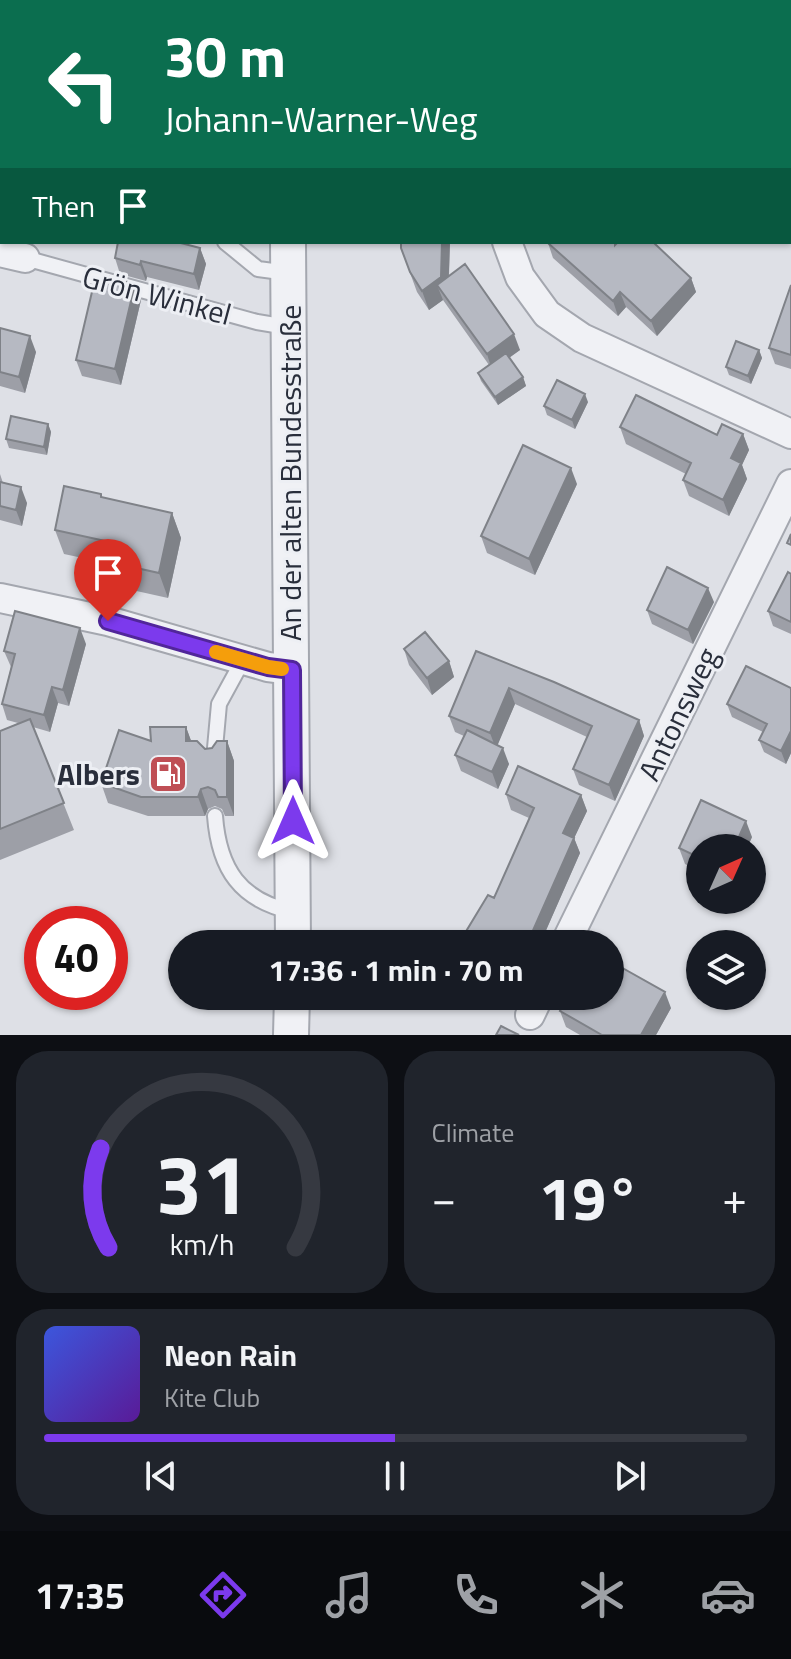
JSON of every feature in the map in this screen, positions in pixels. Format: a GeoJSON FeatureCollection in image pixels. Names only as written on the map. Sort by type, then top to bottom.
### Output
{"type":"FeatureCollection","features":[{"type":"Feature","properties":{"kind":"street"},"geometry":{"type":"LineString","coordinates":[[508,244],[520,277],[547,314],[582,338],[791,434]]}},
{"type":"Feature","properties":{"kind":"street","name":"An der alten Bundesstraße"},"geometry":{"type":"LineString","coordinates":[[288,258],[294,928]]}},
{"type":"Feature","properties":{"kind":"street","name":"Antonsweg"},"geometry":{"type":"LineString","coordinates":[[572,930],[791,484]]}},
{"type":"Feature","properties":{"kind":"street"},"geometry":{"type":"LineString","coordinates":[[0,598],[108,621],[268,667],[292,670]]}},
{"type":"Feature","properties":{"kind":"street"},"geometry":{"type":"LineString","coordinates":[[291,1035],[292,1010]]}},
{"type":"Feature","properties":{"kind":"lane"},"geometry":{"type":"LineString","coordinates":[[227,244],[258,269],[288,258]]}},
{"type":"Feature","properties":{"kind":"lane","name":"Grön Winkel"},"geometry":{"type":"LineString","coordinates":[[12,255],[257,322],[289,327]]}},
{"type":"Feature","properties":{"kind":"lane"},"geometry":{"type":"LineString","coordinates":[[214,759],[219,704],[243,660]]}},
{"type":"Feature","properties":{"kind":"lane"},"geometry":{"type":"LineString","coordinates":[[215,816],[216,837],[231,874],[248,894],[294,928]]}},
{"type":"Feature","properties":{"kind":"building"},"geometry":{"type":"Polygon","coordinates":[[[118,244],[185,244],[200,248],[194,274],[115,258],[118,244]]]}},
{"type":"Feature","properties":{"kind":"building"},"geometry":{"type":"Polygon","coordinates":[[[401,244],[442,244],[441,277],[422,291],[410,272],[401,244]]]}},
{"type":"Feature","properties":{"kind":"building"},"geometry":{"type":"Polygon","coordinates":[[[549,244],[655,244],[691,278],[651,321],[620,292],[613,301],[549,244]]]}},
{"type":"Feature","properties":{"kind":"building"},"geometry":{"type":"Polygon","coordinates":[[[465,264],[514,334],[487,354],[437,285],[465,264]]]}},
{"type":"Feature","properties":{"kind":"building"},"geometry":{"type":"Polygon","coordinates":[[[110,277],[135,284],[115,369],[76,360],[95,279],[109,282],[110,277]]]}},
{"type":"Feature","properties":{"kind":"building"},"geometry":{"type":"Polygon","coordinates":[[[791,285],[791,355],[769,348],[791,285]]]}},
{"type":"Feature","properties":{"kind":"building"},"geometry":{"type":"Polygon","coordinates":[[[0,328],[30,336],[19,377],[0,372],[0,328]]]}},
{"type":"Feature","properties":{"kind":"building"},"geometry":{"type":"Polygon","coordinates":[[[736,341],[759,350],[748,376],[726,367],[736,341]]]}},
{"type":"Feature","properties":{"kind":"building"},"geometry":{"type":"Polygon","coordinates":[[[506,353],[523,377],[495,397],[478,373],[506,353]]]}},
{"type":"Feature","properties":{"kind":"building"},"geometry":{"type":"Polygon","coordinates":[[[557,380],[585,394],[572,420],[544,406],[557,380]]]}},
{"type":"Feature","properties":{"kind":"building"},"geometry":{"type":"Polygon","coordinates":[[[636,395],[717,435],[722,424],[743,434],[731,458],[741,463],[723,500],[683,480],[691,463],[620,427],[636,395]]]}},
{"type":"Feature","properties":{"kind":"building"},"geometry":{"type":"Polygon","coordinates":[[[11,416],[48,424],[44,447],[6,439],[11,416]]]}},
{"type":"Feature","properties":{"kind":"building"},"geometry":{"type":"Polygon","coordinates":[[[523,445],[571,468],[529,559],[481,536],[523,445]]]}},
{"type":"Feature","properties":{"kind":"building"},"geometry":{"type":"Polygon","coordinates":[[[0,482],[21,487],[16,510],[0,506],[0,482]]]}},
{"type":"Feature","properties":{"kind":"building"},"geometry":{"type":"Polygon","coordinates":[[[64,486],[172,513],[159,573],[105,561],[110,542],[55,530],[64,486]]]}},
{"type":"Feature","properties":{"kind":"building"},"geometry":{"type":"Polygon","coordinates":[[[667,567],[708,588],[688,630],[647,610],[667,567]]]}},
{"type":"Feature","properties":{"kind":"building"},"geometry":{"type":"Polygon","coordinates":[[[788,572],[791,574],[791,622],[768,611],[788,572]]]}},
{"type":"Feature","properties":{"kind":"building"},"geometry":{"type":"Polygon","coordinates":[[[15,611],[80,628],[63,690],[52,687],[44,715],[2,704],[15,654],[4,651],[15,611]]]}},
{"type":"Feature","properties":{"kind":"building"},"geometry":{"type":"Polygon","coordinates":[[[425,632],[449,661],[427,678],[404,649],[425,632]]]}},
{"type":"Feature","properties":{"kind":"building"},"geometry":{"type":"Polygon","coordinates":[[[476,651],[639,720],[609,785],[573,769],[592,726],[509,688],[490,733],[449,716],[476,651]]]}},
{"type":"Feature","properties":{"kind":"building"},"geometry":{"type":"Polygon","coordinates":[[[746,666],[791,688],[791,731],[781,751],[759,740],[767,724],[727,704],[746,666]]]}},
{"type":"Feature","properties":{"kind":"building"},"geometry":{"type":"Polygon","coordinates":[[[30,719],[64,803],[0,829],[0,731],[30,719]]]}},
{"type":"Feature","properties":{"kind":"building"},"geometry":{"type":"Polygon","coordinates":[[[150,727],[186,727],[186,741],[197,741],[205,749],[212,748],[217,741],[227,741],[227,797],[218,797],[215,790],[208,787],[201,789],[198,797],[141,797],[101,783],[119,730],[151,741],[150,727]]]}},
{"type":"Feature","properties":{"kind":"building"},"geometry":{"type":"Polygon","coordinates":[[[467,730],[503,748],[492,772],[455,755],[467,730]]]}},
{"type":"Feature","properties":{"kind":"building"},"geometry":{"type":"Polygon","coordinates":[[[518,766],[581,795],[563,833],[574,838],[533,930],[467,930],[488,895],[494,898],[534,808],[506,794],[518,766]]]}},
{"type":"Feature","properties":{"kind":"building"},"geometry":{"type":"Polygon","coordinates":[[[701,800],[746,821],[740,834],[686,834],[686,851],[679,848],[701,800]]]}},
{"type":"Feature","properties":{"kind":"building"},"geometry":{"type":"Polygon","coordinates":[[[624,969],[665,992],[641,1035],[602,1035],[560,1011],[624,1010],[624,969]]]}},
{"type":"Feature","properties":{"kind":"building"},"geometry":{"type":"Polygon","coordinates":[[[501,1026],[519,1035],[496,1035],[501,1026]]]}},
{"type":"Feature","properties":{"kind":"slow traffic"},"geometry":{"type":"LineString","coordinates":[[216,652],[282,669]]}},
{"type":"Feature","properties":{"kind":"place","name":"Albers"},"geometry":{"type":"Point","coordinates":[168,774]}},
{"type":"Feature","properties":{"kind":"route"},"geometry":{"type":"LineString","coordinates":[[108,621],[268,667],[292,670],[293,821]]}}]}
